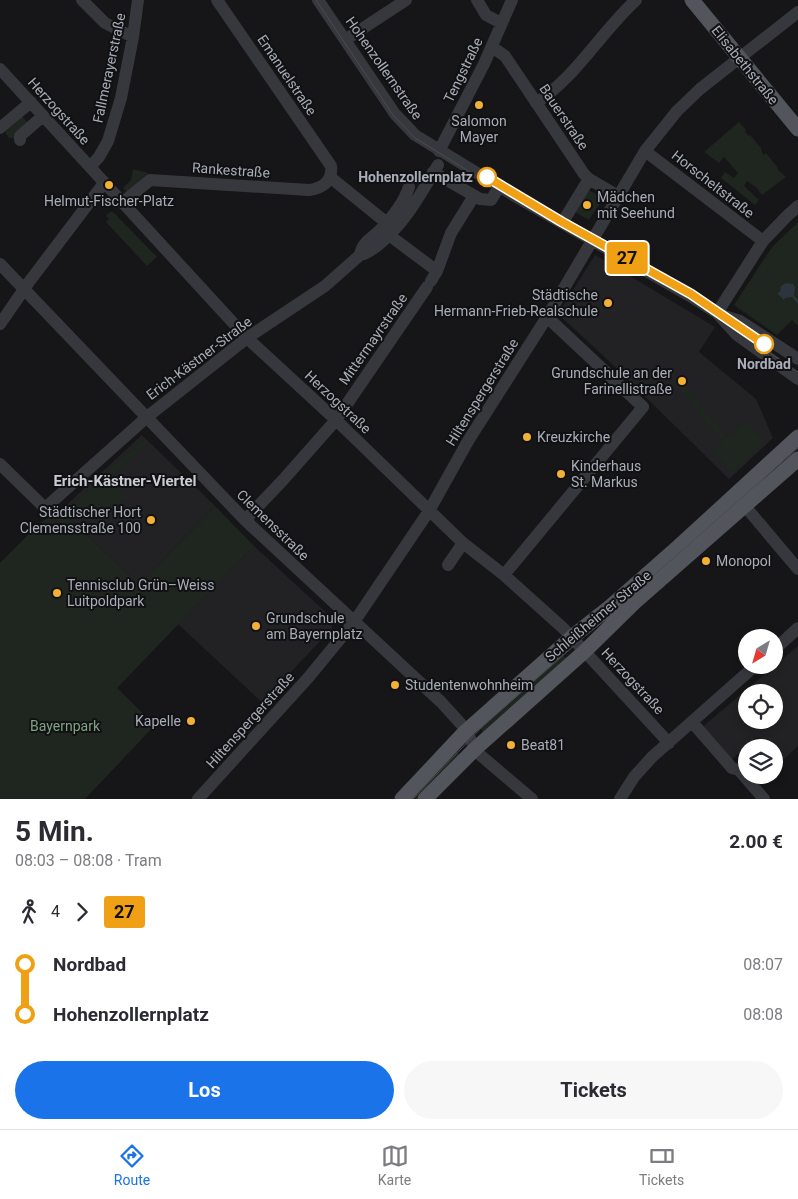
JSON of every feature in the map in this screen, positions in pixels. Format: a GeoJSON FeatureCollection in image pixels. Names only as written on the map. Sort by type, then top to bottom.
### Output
{"type":"FeatureCollection","features":[{"type":"Feature","properties":{"kind":"main road","name":"Elisabethstraße"},"geometry":{"type":"LineString","coordinates":[[692,0],[798,129]]}},
{"type":"Feature","properties":{"kind":"main road","name":"Schleißheimer Straße"},"geometry":{"type":"LineString","coordinates":[[402,799],[466,732],[572,637],[647,575],[798,437]]}},
{"type":"Feature","properties":{"kind":"main road","name":"Schleißheimer Straße"},"geometry":{"type":"LineString","coordinates":[[425,799],[475,749],[585,651],[649,589],[798,459]]}},
{"type":"Feature","properties":{"kind":"street"},"geometry":{"type":"LineString","coordinates":[[82,0],[105,23],[133,37]]}},
{"type":"Feature","properties":{"kind":"street","name":"Fallmerayerstraße"},"geometry":{"type":"LineString","coordinates":[[90,167],[99,157],[108,141],[121,98],[138,0]]}},
{"type":"Feature","properties":{"kind":"street","name":"Emanuelstraße"},"geometry":{"type":"LineString","coordinates":[[217,0],[331,172]]}},
{"type":"Feature","properties":{"kind":"street","name":"Hohenzollernstraße"},"geometry":{"type":"LineString","coordinates":[[318,0],[402,123],[414,135],[499,187],[717,313],[740,321],[798,359]]}},
{"type":"Feature","properties":{"kind":"street"},"geometry":{"type":"LineString","coordinates":[[346,40],[406,0]]}},
{"type":"Feature","properties":{"kind":"street"},"geometry":{"type":"LineString","coordinates":[[477,0],[486,15],[501,23]]}},
{"type":"Feature","properties":{"kind":"street","name":"Tengstraße"},"geometry":{"type":"LineString","coordinates":[[439,151],[492,47],[512,0]]}},
{"type":"Feature","properties":{"kind":"street"},"geometry":{"type":"LineString","coordinates":[[536,103],[554,91],[567,78],[611,25],[636,0]]}},
{"type":"Feature","properties":{"kind":"street","name":"Hiltenspergerstraße"},"geometry":{"type":"LineString","coordinates":[[198,799],[308,678],[354,622],[429,512],[468,441],[547,316],[645,151],[677,111],[700,89],[798,12]]}},
{"type":"Feature","properties":{"kind":"street","name":"Bauerstraße"},"geometry":{"type":"LineString","coordinates":[[492,47],[505,56],[584,174],[618,196]]}},
{"type":"Feature","properties":{"kind":"street","name":"Herzogstraße"},"geometry":{"type":"LineString","coordinates":[[0,69],[247,338],[336,420],[429,512],[463,543],[504,575],[572,637],[669,743]]}},
{"type":"Feature","properties":{"kind":"street"},"geometry":{"type":"LineString","coordinates":[[0,128],[30,102]]}},
{"type":"Feature","properties":{"kind":"street"},"geometry":{"type":"LineString","coordinates":[[20,140],[20,136],[43,116]]}},
{"type":"Feature","properties":{"kind":"street","name":"Horscheltstraße"},"geometry":{"type":"LineString","coordinates":[[645,151],[763,241]]}},
{"type":"Feature","properties":{"kind":"street"},"geometry":{"type":"LineString","coordinates":[[379,240],[411,192],[436,168],[451,186],[480,199],[491,200],[499,187]]}},
{"type":"Feature","properties":{"kind":"street"},"geometry":{"type":"LineString","coordinates":[[331,172],[379,240],[432,280],[451,233],[474,196]]}},
{"type":"Feature","properties":{"kind":"street","name":"Rankestraße"},"geometry":{"type":"LineString","coordinates":[[122,202],[150,180],[310,190],[322,186],[331,172]]}},
{"type":"Feature","properties":{"kind":"street"},"geometry":{"type":"LineString","coordinates":[[562,223],[589,179]]}},
{"type":"Feature","properties":{"kind":"street"},"geometry":{"type":"LineString","coordinates":[[0,324],[104,183]]}},
{"type":"Feature","properties":{"kind":"street"},"geometry":{"type":"LineString","coordinates":[[798,206],[763,241],[717,313],[798,369]]}},
{"type":"Feature","properties":{"kind":"street","name":"Erich-Kästner-Straße"},"geometry":{"type":"LineString","coordinates":[[0,464],[45,508],[147,417],[247,338],[319,290],[379,240]]}},
{"type":"Feature","properties":{"kind":"street","name":"Clemensstraße"},"geometry":{"type":"LineString","coordinates":[[0,264],[245,520],[441,702],[462,724],[475,749],[532,799]]}},
{"type":"Feature","properties":{"kind":"street","name":"Mittermayrstraße"},"geometry":{"type":"LineString","coordinates":[[245,520],[336,420],[432,280]]}},
{"type":"Feature","properties":{"kind":"street","name":"Hohenzollernstraße"},"geometry":{"type":"LineString","coordinates":[[717,313],[737,335],[798,379]]}},
{"type":"Feature","properties":{"kind":"street"},"geometry":{"type":"LineString","coordinates":[[504,575],[643,407],[547,316]]}},
{"type":"Feature","properties":{"kind":"street"},"geometry":{"type":"LineString","coordinates":[[744,505],[798,569]]}},
{"type":"Feature","properties":{"kind":"street"},"geometry":{"type":"LineString","coordinates":[[448,564],[463,543]]}},
{"type":"Feature","properties":{"kind":"street"},"geometry":{"type":"LineString","coordinates":[[783,642],[798,628]]}},
{"type":"Feature","properties":{"kind":"street"},"geometry":{"type":"LineString","coordinates":[[620,799],[634,777],[652,757],[746,674]]}},
{"type":"Feature","properties":{"kind":"street"},"geometry":{"type":"LineString","coordinates":[[692,722],[756,799]]}},
{"type":"Feature","properties":{"kind":"street"},"geometry":{"type":"LineString","coordinates":[[732,768],[739,770],[764,799]]}},
{"type":"Feature","properties":{"kind":"shaded area","name":"Grundschule an der Farinellistraße"},"geometry":{"type":"Polygon","coordinates":[[[595,255],[715,327],[699,352],[756,399],[773,438],[729,479],[611,363],[558,314],[595,255]]]}},
{"type":"Feature","properties":{"kind":"shaded area"},"geometry":{"type":"Polygon","coordinates":[[[786,283],[793,284],[795,287],[794,296],[798,300],[798,304],[792,297],[785,298],[784,300],[777,293],[780,292],[781,286],[786,283]]]}},
{"type":"Feature","properties":{"kind":"shaded area"},"geometry":{"type":"Polygon","coordinates":[[[142,435],[215,506],[139,585],[61,510],[142,435]]]}},
{"type":"Feature","properties":{"kind":"shaded area","name":"Grundschule am Bayernplatz"},"geometry":{"type":"Polygon","coordinates":[[[254,546],[332,618],[332,629],[280,683],[284,689],[267,707],[178,624],[254,546]]]}},
{"type":"Feature","properties":{"kind":"shaded area"},"geometry":{"type":"Polygon","coordinates":[[[798,646],[798,746],[783,760],[783,739],[759,739],[757,737],[755,739],[738,739],[738,754],[730,761],[701,728],[738,697],[738,729],[783,729],[783,684],[753,684],[765,674],[783,674],[783,659],[798,646]]]}},
{"type":"Feature","properties":{"kind":"green space"},"geometry":{"type":"Polygon","coordinates":[[[21,115],[30,125],[17,138],[9,138],[5,132],[19,120],[21,115]]]}},
{"type":"Feature","properties":{"kind":"green space"},"geometry":{"type":"Polygon","coordinates":[[[739,122],[746,130],[745,132],[762,149],[764,155],[766,153],[777,169],[786,177],[762,195],[757,188],[747,181],[744,186],[759,200],[755,205],[721,178],[725,172],[734,178],[738,173],[724,157],[719,163],[704,152],[739,122]]]}},
{"type":"Feature","properties":{"kind":"green space"},"geometry":{"type":"Polygon","coordinates":[[[133,169],[148,173],[127,192],[123,188],[131,180],[133,169]]]}},
{"type":"Feature","properties":{"kind":"green space"},"geometry":{"type":"Polygon","coordinates":[[[586,188],[603,199],[589,220],[573,211],[586,188]]]}},
{"type":"Feature","properties":{"kind":"green space"},"geometry":{"type":"Polygon","coordinates":[[[113,212],[157,257],[147,266],[106,222],[109,219],[106,216],[113,212]]]}},
{"type":"Feature","properties":{"kind":"green space","name":"Nordbad"},"geometry":{"type":"Polygon","coordinates":[[[798,222],[798,324],[792,320],[777,335],[734,305],[772,247],[798,222]]]}},
{"type":"Feature","properties":{"kind":"green space"},"geometry":{"type":"Polygon","coordinates":[[[678,377],[728,438],[746,421],[765,441],[733,472],[714,452],[723,442],[673,380],[678,377]]]}},
{"type":"Feature","properties":{"kind":"green space"},"geometry":{"type":"Polygon","coordinates":[[[143,440],[147,444],[110,479],[126,497],[101,521],[91,510],[82,519],[70,507],[143,440]]]}},
{"type":"Feature","properties":{"kind":"green space","name":"Bayernpark"},"geometry":{"type":"Polygon","coordinates":[[[215,506],[254,546],[117,688],[155,725],[85,799],[0,799],[0,563],[40,523],[61,510],[139,585],[215,506]]]}},
{"type":"Feature","properties":{"kind":"green space"},"geometry":{"type":"Polygon","coordinates":[[[561,654],[566,658],[484,736],[479,724],[561,654]]]}},
{"type":"Feature","properties":{"kind":"green space"},"geometry":{"type":"Polygon","coordinates":[[[456,751],[460,755],[419,799],[408,799],[456,751]]]}},
{"type":"Feature","properties":{"kind":"tram line"},"geometry":{"type":"LineString","coordinates":[[316,0],[393,115],[415,138],[491,185],[689,298],[798,372]]}},
{"type":"Feature","properties":{"kind":"tram line","name":"27"},"geometry":{"type":"LineString","coordinates":[[487,177],[562,222],[691,294],[764,344]]}},
{"type":"Feature","properties":{"kind":"tram line"},"geometry":{"type":"LineString","coordinates":[[413,799],[482,727],[798,448]]}},
{"type":"Feature","properties":{"kind":"place","name":"Salomon Mayer"},"geometry":{"type":"Point","coordinates":[479,105]}},
{"type":"Feature","properties":{"kind":"place","name":"Hohenzollernplatz"},"geometry":{"type":"Point","coordinates":[487,177]}},
{"type":"Feature","properties":{"kind":"place","name":"Helmut-Fischer-Platz"},"geometry":{"type":"Point","coordinates":[109,185]}},
{"type":"Feature","properties":{"kind":"place","name":"Mädchen mit Seehund"},"geometry":{"type":"Point","coordinates":[587,205]}},
{"type":"Feature","properties":{"kind":"place","name":"Städtische Hermann-Frieb-Realschule"},"geometry":{"type":"Point","coordinates":[608,303]}},
{"type":"Feature","properties":{"kind":"place","name":"Nordbad"},"geometry":{"type":"Point","coordinates":[764,344]}},
{"type":"Feature","properties":{"kind":"place","name":"Grundschule an der Farinellistraße"},"geometry":{"type":"Point","coordinates":[682,381]}},
{"type":"Feature","properties":{"kind":"place","name":"Kreuzkirche"},"geometry":{"type":"Point","coordinates":[527,437]}},
{"type":"Feature","properties":{"kind":"place","name":"Kinderhaus St. Markus"},"geometry":{"type":"Point","coordinates":[561,474]}},
{"type":"Feature","properties":{"kind":"place","name":"Städtischer Hort Clemensstraße 100"},"geometry":{"type":"Point","coordinates":[151,520]}},
{"type":"Feature","properties":{"kind":"place","name":"Monopol"},"geometry":{"type":"Point","coordinates":[706,561]}},
{"type":"Feature","properties":{"kind":"place","name":"Tennisclub Grün–Weiss Luitpoldpark"},"geometry":{"type":"Point","coordinates":[57,593]}},
{"type":"Feature","properties":{"kind":"place","name":"Grundschule am Bayernplatz"},"geometry":{"type":"Point","coordinates":[256,626]}},
{"type":"Feature","properties":{"kind":"place","name":"Studentenwohnheim"},"geometry":{"type":"Point","coordinates":[395,685]}},
{"type":"Feature","properties":{"kind":"place","name":"Kapelle"},"geometry":{"type":"Point","coordinates":[191,721]}},
{"type":"Feature","properties":{"kind":"place","name":"Beat81"},"geometry":{"type":"Point","coordinates":[511,745]}},
{"type":"Feature","properties":{"kind":"district","name":"Erich-Kästner-Viertel"},"geometry":{"type":"Point","coordinates":[125,481]}}]}
